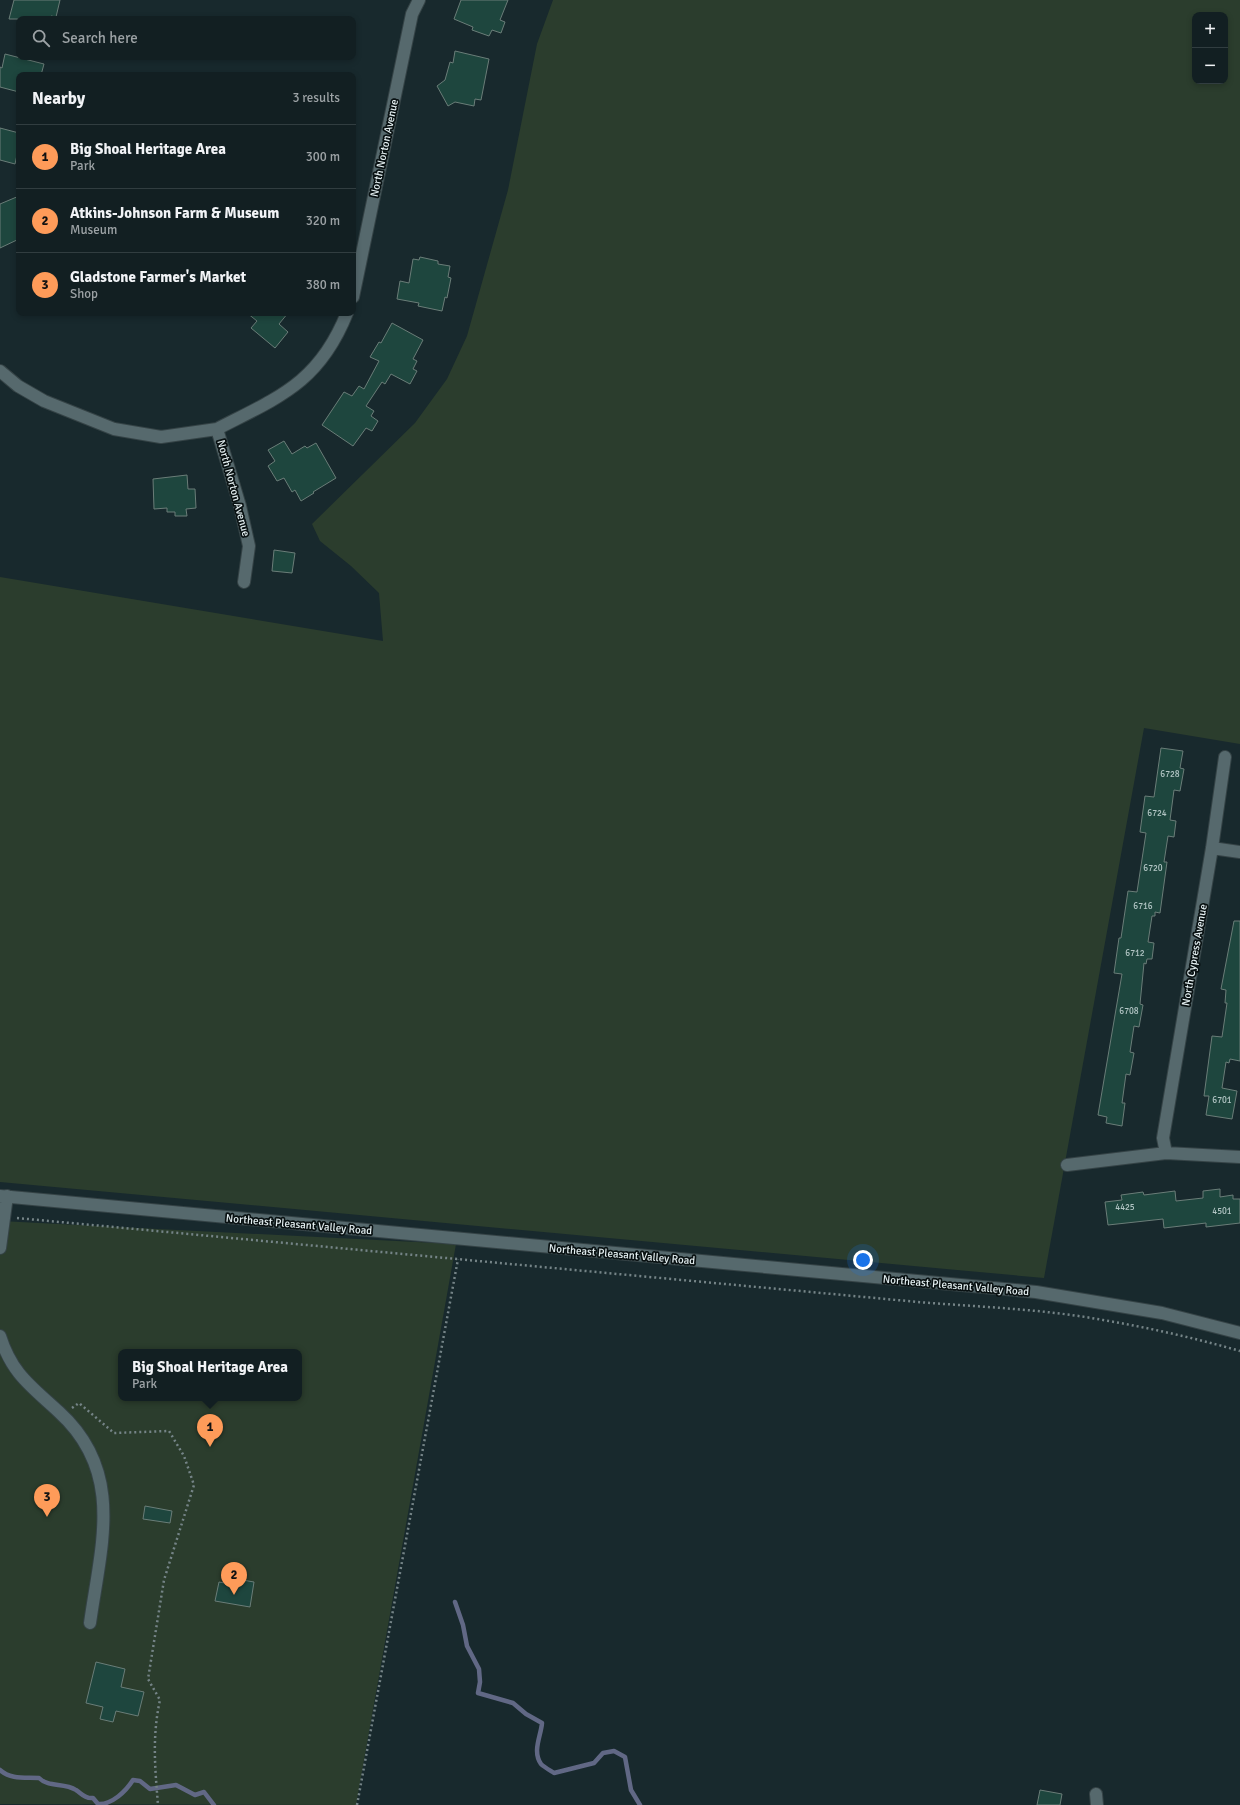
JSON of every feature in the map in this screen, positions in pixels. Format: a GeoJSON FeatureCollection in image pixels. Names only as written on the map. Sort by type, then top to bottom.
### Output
{"type":"FeatureCollection","features":[{"type":"Feature","properties":{"kind":"street","name":"North Norton Avenue"},"geometry":{"type":"LineString","coordinates":[[356,283],[412,14],[419,0]]}},
{"type":"Feature","properties":{"kind":"street","name":"North Norton Avenue"},"geometry":{"type":"LineString","coordinates":[[244,582],[249,546],[240,506],[217,429],[277,398],[296,386],[315,368],[328,350],[345,316]]}},
{"type":"Feature","properties":{"kind":"street"},"geometry":{"type":"LineString","coordinates":[[0,371],[18,386],[44,401],[114,429],[161,437],[217,429]]}},
{"type":"Feature","properties":{"kind":"street","name":"North Cypress Avenue"},"geometry":{"type":"LineString","coordinates":[[1166,1153],[1164,1138],[1212,848],[1225,757]]}},
{"type":"Feature","properties":{"kind":"street"},"geometry":{"type":"LineString","coordinates":[[1212,848],[1240,852]]}},
{"type":"Feature","properties":{"kind":"street"},"geometry":{"type":"LineString","coordinates":[[1067,1165],[1166,1153],[1240,1157]]}},
{"type":"Feature","properties":{"kind":"street"},"geometry":{"type":"LineString","coordinates":[[0,1248],[4,1217],[3,1196]]}},
{"type":"Feature","properties":{"kind":"street","name":"Northeast Pleasant Valley Road"},"geometry":{"type":"LineString","coordinates":[[3,1196],[1036,1292],[1074,1297],[1162,1313],[1240,1333]]}},
{"type":"Feature","properties":{"kind":"street"},"geometry":{"type":"LineString","coordinates":[[0,1336],[4,1350],[14,1368],[33,1391],[78,1432],[91,1452],[101,1483],[104,1506],[103,1531],[90,1623]]}},
{"type":"Feature","properties":{"kind":"path"},"geometry":{"type":"LineString","coordinates":[[4,1217],[458,1258],[918,1302],[1042,1312],[1103,1320],[1198,1339],[1240,1351]]}},
{"type":"Feature","properties":{"kind":"path"},"geometry":{"type":"LineString","coordinates":[[356,1805],[458,1258]]}},
{"type":"Feature","properties":{"kind":"path"},"geometry":{"type":"LineString","coordinates":[[62,1416],[79,1403],[114,1433],[169,1431],[184,1456],[194,1486],[164,1580],[148,1679],[160,1700],[155,1725],[158,1805]]}},
{"type":"Feature","properties":{"kind":"green space"},"geometry":{"type":"Polygon","coordinates":[[[553,0],[1240,0],[1240,744],[1144,728],[1044,1278],[0,1182],[0,577],[383,641],[379,593],[351,566],[320,541],[312,524],[415,423],[447,379],[467,336],[508,190],[537,44],[553,0]]]}},
{"type":"Feature","properties":{"kind":"green space"},"geometry":{"type":"Polygon","coordinates":[[[0,1221],[456,1244],[356,1805],[0,1804],[0,1221]]]}},
{"type":"Feature","properties":{"kind":"building"},"geometry":{"type":"Polygon","coordinates":[[[14,0],[60,0],[56,16],[16,16],[16,19],[9,19],[14,0]]]}},
{"type":"Feature","properties":{"kind":"building"},"geometry":{"type":"Polygon","coordinates":[[[461,0],[508,0],[500,20],[505,22],[501,33],[492,30],[489,36],[472,30],[473,27],[454,19],[461,0]]]}},
{"type":"Feature","properties":{"kind":"building"},"geometry":{"type":"Polygon","coordinates":[[[455,51],[489,59],[481,100],[475,99],[474,106],[455,102],[448,106],[437,86],[445,80],[450,62],[453,63],[455,51]]]}},
{"type":"Feature","properties":{"kind":"building"},"geometry":{"type":"Polygon","coordinates":[[[5,54],[16,57],[16,60],[28,60],[44,64],[42,72],[16,72],[16,91],[0,87],[0,67],[2,68],[5,54]]]}},
{"type":"Feature","properties":{"kind":"building"},"geometry":{"type":"Polygon","coordinates":[[[0,128],[16,132],[15,164],[0,160],[0,128]]]}},
{"type":"Feature","properties":{"kind":"building"},"geometry":{"type":"Polygon","coordinates":[[[16,197],[16,240],[0,248],[0,204],[16,197]]]}},
{"type":"Feature","properties":{"kind":"building"},"geometry":{"type":"Polygon","coordinates":[[[420,257],[438,261],[438,264],[450,266],[448,277],[451,278],[447,298],[445,297],[442,311],[418,306],[419,303],[397,299],[400,281],[409,283],[413,259],[419,260],[420,257]]]}},
{"type":"Feature","properties":{"kind":"building"},"geometry":{"type":"Polygon","coordinates":[[[251,316],[286,316],[279,324],[288,332],[275,348],[251,328],[257,321],[251,316]]]}},
{"type":"Feature","properties":{"kind":"building"},"geometry":{"type":"Polygon","coordinates":[[[392,323],[423,340],[413,359],[417,361],[413,369],[417,371],[410,384],[391,374],[385,384],[382,382],[366,406],[374,411],[371,416],[378,421],[372,431],[366,428],[353,446],[322,425],[344,392],[352,396],[359,386],[364,389],[379,361],[370,357],[379,342],[381,343],[392,323]]]}},
{"type":"Feature","properties":{"kind":"building"},"geometry":{"type":"Polygon","coordinates":[[[284,441],[292,454],[305,446],[307,448],[316,443],[336,478],[301,501],[295,490],[292,492],[284,478],[277,481],[268,466],[275,461],[268,450],[284,441]]]}},
{"type":"Feature","properties":{"kind":"building"},"geometry":{"type":"Polygon","coordinates":[[[187,475],[188,489],[195,489],[196,508],[186,509],[187,516],[175,516],[175,512],[167,512],[167,508],[154,509],[153,479],[187,475]]]}},
{"type":"Feature","properties":{"kind":"building"},"geometry":{"type":"Polygon","coordinates":[[[274,550],[295,553],[292,573],[272,571],[274,550]]]}},
{"type":"Feature","properties":{"kind":"building"},"geometry":{"type":"Polygon","coordinates":[[[1161,748],[1183,751],[1180,768],[1184,769],[1180,791],[1174,790],[1170,820],[1176,821],[1174,837],[1168,836],[1164,862],[1167,862],[1160,913],[1155,912],[1155,916],[1152,916],[1148,942],[1154,943],[1152,959],[1147,959],[1146,964],[1144,963],[1140,1004],[1143,1005],[1139,1027],[1134,1026],[1130,1052],[1134,1053],[1130,1075],[1126,1074],[1122,1103],[1125,1103],[1122,1126],[1106,1123],[1107,1117],[1098,1115],[1122,974],[1114,973],[1119,938],[1121,938],[1128,891],[1137,892],[1146,833],[1140,832],[1145,796],[1154,797],[1161,748]]]}},
{"type":"Feature","properties":{"kind":"building"},"geometry":{"type":"Polygon","coordinates":[[[1234,921],[1240,921],[1240,1061],[1230,1059],[1229,1063],[1226,1062],[1222,1088],[1237,1091],[1232,1119],[1206,1115],[1209,1096],[1204,1096],[1212,1036],[1222,1037],[1227,1003],[1225,1003],[1226,990],[1221,989],[1234,921]]]}},
{"type":"Feature","properties":{"kind":"building"},"geometry":{"type":"Polygon","coordinates":[[[1220,1189],[1220,1197],[1233,1195],[1233,1199],[1240,1199],[1240,1223],[1206,1227],[1206,1223],[1164,1228],[1163,1219],[1108,1225],[1105,1202],[1122,1200],[1121,1195],[1143,1192],[1144,1195],[1175,1191],[1176,1201],[1203,1198],[1203,1191],[1220,1189]]]}},
{"type":"Feature","properties":{"kind":"building"},"geometry":{"type":"Polygon","coordinates":[[[145,1506],[172,1511],[170,1523],[143,1519],[145,1506]]]}},
{"type":"Feature","properties":{"kind":"building"},"geometry":{"type":"Polygon","coordinates":[[[231,1578],[254,1582],[250,1607],[215,1601],[219,1582],[230,1584],[231,1578]]]}},
{"type":"Feature","properties":{"kind":"building"},"geometry":{"type":"Polygon","coordinates":[[[96,1662],[125,1669],[121,1687],[144,1692],[138,1716],[116,1711],[113,1722],[100,1719],[103,1707],[86,1703],[96,1662]]]}},
{"type":"Feature","properties":{"kind":"building"},"geometry":{"type":"Polygon","coordinates":[[[1040,1790],[1062,1794],[1060,1805],[1037,1805],[1040,1790]]]}},
{"type":"Feature","properties":{"kind":"waterway"},"geometry":{"type":"LineString","coordinates":[[455,1602],[463,1625],[467,1646],[479,1669],[480,1682],[478,1693],[513,1703],[526,1714],[542,1723],[537,1749],[538,1759],[541,1764],[554,1773],[594,1763],[603,1753],[614,1751],[625,1757],[631,1790],[640,1805]]}},
{"type":"Feature","properties":{"kind":"waterway"},"geometry":{"type":"LineString","coordinates":[[0,1770],[14,1777],[39,1778],[47,1783],[67,1786],[76,1790],[85,1797],[93,1798],[98,1804],[103,1804],[113,1800],[127,1789],[133,1780],[140,1781],[150,1789],[176,1785],[195,1795],[204,1792],[214,1805]]}},
{"type":"Feature","properties":{"kind":"place","name":"Big Shoal Heritage Area"},"geometry":{"type":"Point","coordinates":[210,1447]}},
{"type":"Feature","properties":{"kind":"place","name":"Gladstone Farmer's Market"},"geometry":{"type":"Point","coordinates":[47,1517]}},
{"type":"Feature","properties":{"kind":"place","name":"Atkins-Johnson Farm & Museum"},"geometry":{"type":"Point","coordinates":[234,1595]}}]}
